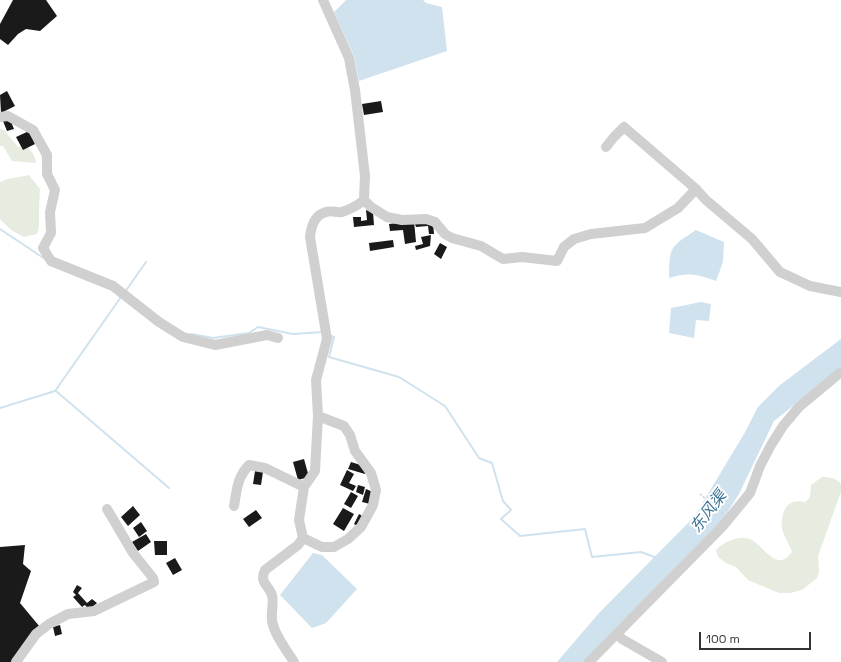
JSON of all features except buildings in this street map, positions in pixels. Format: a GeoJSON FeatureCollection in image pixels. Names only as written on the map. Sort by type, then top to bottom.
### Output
{"type":"FeatureCollection","features":[{"type":"Feature","properties":{"kind":"street"},"geometry":{"type":"LineString","coordinates":[[294,662],[274,630],[272,621],[272,595],[263,582],[263,575],[265,570],[298,545],[303,538],[299,520],[304,487],[315,471],[318,416],[316,380],[327,334],[310,237],[311,227],[317,217],[326,212],[340,212],[355,208],[364,200],[365,176],[355,90],[349,58],[324,0]]}},
{"type":"Feature","properties":{"kind":"street"},"geometry":{"type":"LineString","coordinates":[[0,117],[8,116],[33,130],[47,155],[47,174],[55,190],[50,212],[51,233],[43,248],[51,261],[113,286],[159,322],[183,337],[215,345],[267,335],[278,338]]}},
{"type":"Feature","properties":{"kind":"street"},"geometry":{"type":"LineString","coordinates":[[606,147],[624,127],[696,189],[706,200],[752,238],[780,272],[822,290],[841,292]]}},
{"type":"Feature","properties":{"kind":"street"},"geometry":{"type":"LineString","coordinates":[[364,200],[371,207],[387,217],[402,220],[426,219],[435,222],[445,234],[452,238],[480,246],[503,259],[522,257],[557,261],[564,247],[574,239],[591,234],[645,228],[678,208],[696,189]]}},
{"type":"Feature","properties":{"kind":"street"},"geometry":{"type":"LineString","coordinates":[[589,662],[618,634],[728,519],[750,493],[760,466],[783,426],[799,407],[841,372]]}},
{"type":"Feature","properties":{"kind":"street"},"geometry":{"type":"LineString","coordinates":[[303,538],[322,547],[334,548],[348,539],[361,527],[373,505],[376,490],[371,473],[356,451],[350,435],[344,426],[318,416]]}},
{"type":"Feature","properties":{"kind":"street"},"geometry":{"type":"LineString","coordinates":[[234,506],[237,484],[242,473],[249,465],[265,468],[304,487]]}},
{"type":"Feature","properties":{"kind":"street"},"geometry":{"type":"LineString","coordinates":[[16,662],[36,634],[49,624],[68,614],[94,611],[154,582],[153,578],[133,553],[107,509]]}},
{"type":"Feature","properties":{"kind":"street"},"geometry":{"type":"LineString","coordinates":[[618,634],[622,639],[662,662]]}},
{"type":"Feature","properties":{"kind":"path"},"geometry":{"type":"LineString","coordinates":[[700,494],[728,519]]}},
{"type":"Feature","properties":{"kind":"shaded area"},"geometry":{"type":"Polygon","coordinates":[[[0,129],[4,130],[18,147],[25,145],[34,155],[36,163],[12,161],[3,146],[0,146],[0,129]]]}},
{"type":"Feature","properties":{"kind":"shaded area"},"geometry":{"type":"Polygon","coordinates":[[[29,175],[40,189],[39,226],[37,234],[24,237],[11,230],[0,219],[0,182],[29,175]]]}},
{"type":"Feature","properties":{"kind":"shaded area"},"geometry":{"type":"Polygon","coordinates":[[[822,477],[837,480],[841,484],[841,492],[818,556],[819,572],[817,578],[802,590],[790,593],[779,593],[748,580],[736,567],[726,563],[718,557],[716,550],[719,547],[732,540],[745,538],[755,542],[775,559],[781,560],[786,558],[792,552],[782,528],[784,511],[789,504],[793,502],[805,502],[810,497],[811,485],[822,477]]]}},
{"type":"Feature","properties":{"kind":"water"},"geometry":{"type":"Polygon","coordinates":[[[346,0],[423,0],[426,3],[442,7],[447,51],[359,81],[354,56],[334,12],[346,0]]]}},
{"type":"Feature","properties":{"kind":"water"},"geometry":{"type":"Polygon","coordinates":[[[696,230],[724,242],[723,262],[716,281],[687,274],[669,278],[670,260],[673,249],[696,230]]]}},
{"type":"Feature","properties":{"kind":"water"},"geometry":{"type":"Polygon","coordinates":[[[701,302],[711,304],[709,321],[696,320],[694,338],[669,333],[671,308],[701,302]]]}},
{"type":"Feature","properties":{"kind":"water","name":"东风渠"},"geometry":{"type":"Polygon","coordinates":[[[841,339],[841,368],[774,421],[739,494],[718,527],[584,662],[557,662],[599,613],[694,517],[744,434],[758,407],[780,385],[841,339]]]}},
{"type":"Feature","properties":{"kind":"water"},"geometry":{"type":"Polygon","coordinates":[[[313,553],[322,555],[357,589],[326,623],[312,628],[280,595],[313,553]]]}},
{"type":"Feature","properties":{"kind":"waterway"},"geometry":{"type":"LineString","coordinates":[[0,229],[45,259]]}},
{"type":"Feature","properties":{"kind":"waterway"},"geometry":{"type":"LineString","coordinates":[[125,292],[146,262]]}},
{"type":"Feature","properties":{"kind":"waterway"},"geometry":{"type":"LineString","coordinates":[[0,408],[55,391],[121,297]]}},
{"type":"Feature","properties":{"kind":"waterway"},"geometry":{"type":"LineString","coordinates":[[191,334],[213,338],[249,333],[258,327],[293,334],[323,332]]}},
{"type":"Feature","properties":{"kind":"waterway"},"geometry":{"type":"LineString","coordinates":[[331,336],[334,337],[329,357],[399,377],[445,406],[479,458],[492,463],[503,501],[511,510],[501,519],[520,536],[585,529],[592,557],[641,552],[657,558]]}},
{"type":"Feature","properties":{"kind":"waterway"},"geometry":{"type":"LineString","coordinates":[[56,391],[169,488]]}}]}
